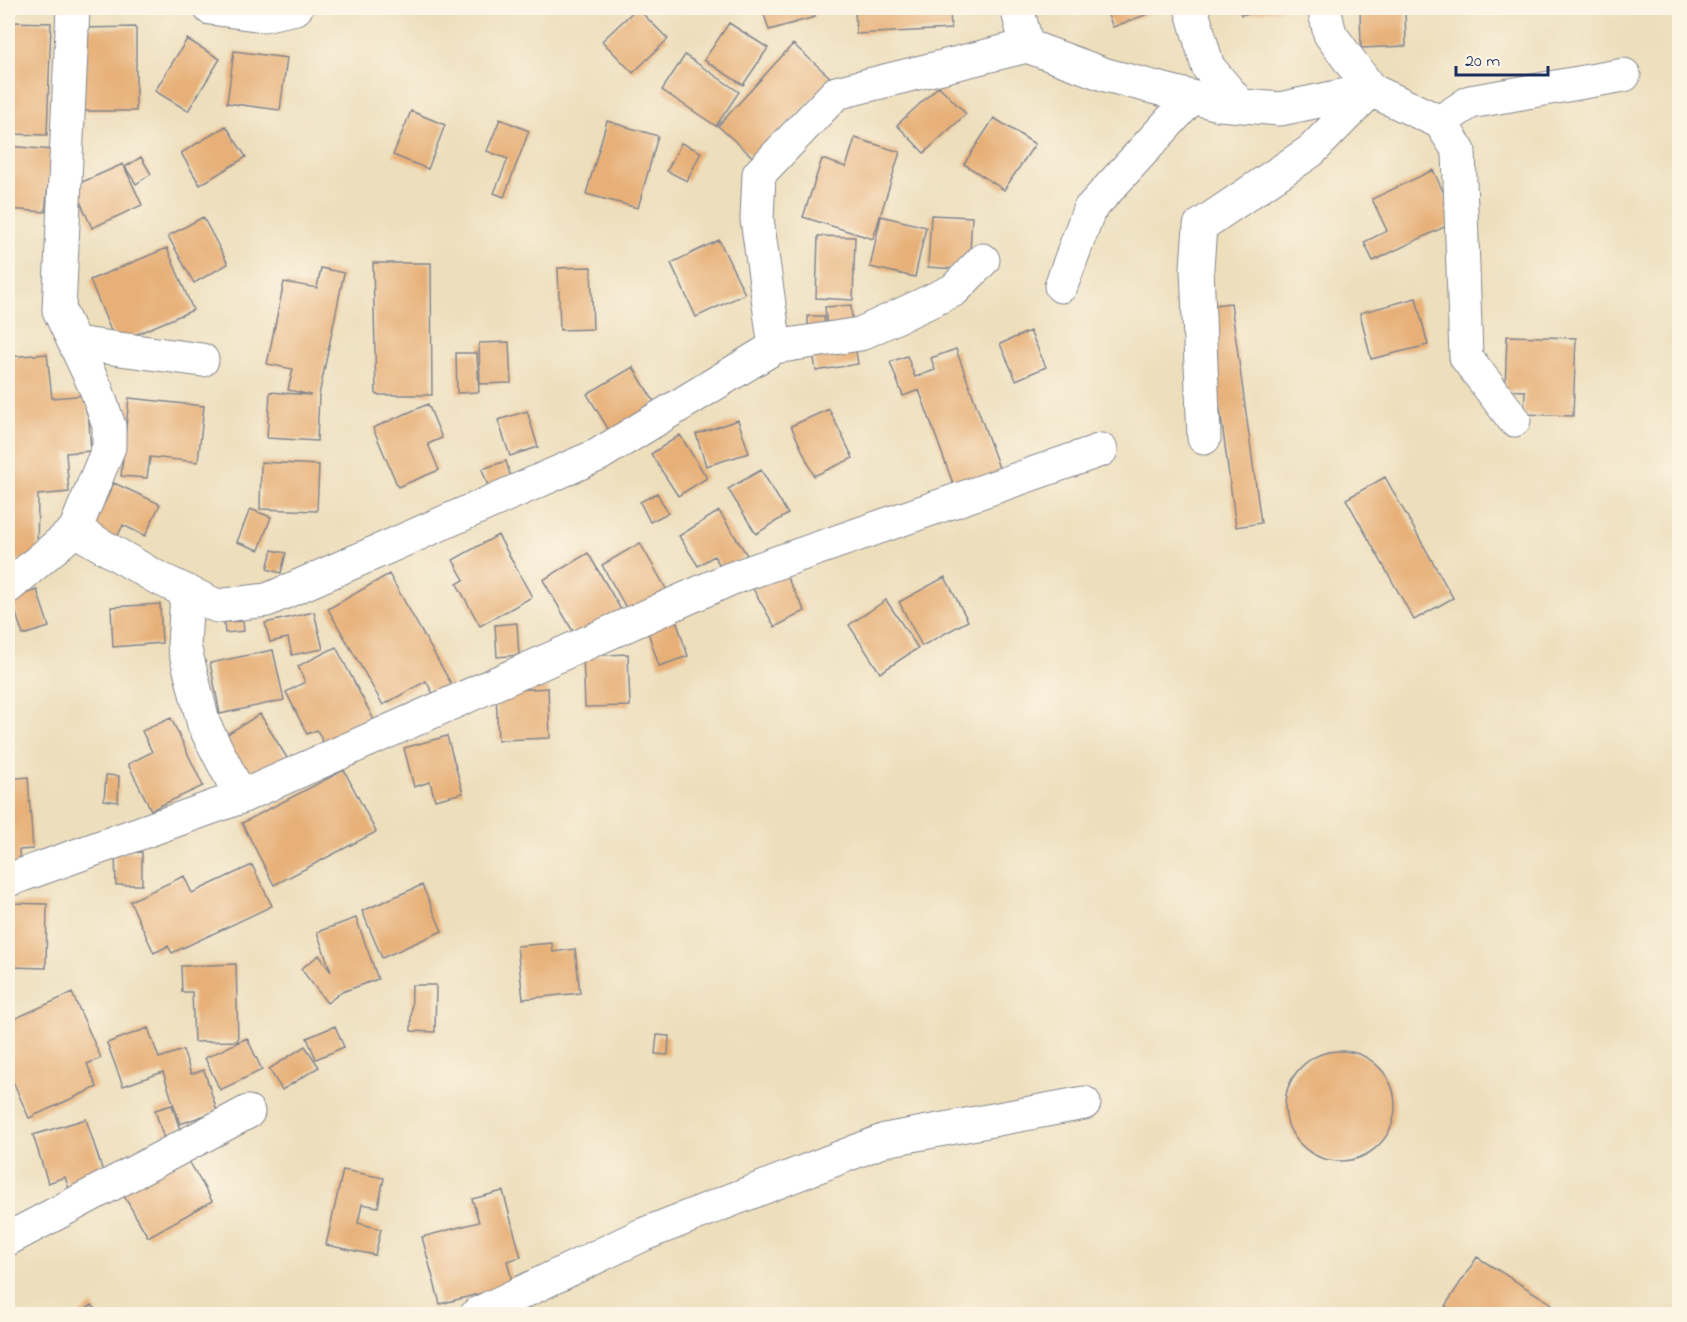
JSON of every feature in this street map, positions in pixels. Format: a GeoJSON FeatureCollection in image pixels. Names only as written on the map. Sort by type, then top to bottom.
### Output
{"type":"FeatureCollection","features":[{"type":"Feature","properties":{"kind":"street"},"geometry":{"type":"LineString","coordinates":[[8,587],[75,530],[109,447],[109,426],[59,310],[73,8]]}},
{"type":"Feature","properties":{"kind":"street"},"geometry":{"type":"LineString","coordinates":[[210,8],[263,15],[296,8]]}},
{"type":"Feature","properties":{"kind":"street"},"geometry":{"type":"LineString","coordinates":[[1017,8],[1027,46]]}},
{"type":"Feature","properties":{"kind":"street"},"geometry":{"type":"LineString","coordinates":[[1191,8],[1208,67],[1240,105]]}},
{"type":"Feature","properties":{"kind":"street"},"geometry":{"type":"LineString","coordinates":[[1324,8],[1330,34],[1371,90],[1440,122],[1459,151],[1466,357],[1514,420]]}},
{"type":"Feature","properties":{"kind":"street"},"geometry":{"type":"LineString","coordinates":[[775,347],[757,219],[759,174],[837,93],[1027,46],[1106,75],[1219,104],[1280,109],[1371,90]]}},
{"type":"Feature","properties":{"kind":"street"},"geometry":{"type":"LineString","coordinates":[[1440,122],[1470,102],[1624,75]]}},
{"type":"Feature","properties":{"kind":"street"},"geometry":{"type":"LineString","coordinates":[[1204,438],[1197,268],[1200,226],[1311,151],[1371,90]]}},
{"type":"Feature","properties":{"kind":"street"},"geometry":{"type":"LineString","coordinates":[[1061,286],[1089,210],[1192,97]]}},
{"type":"Feature","properties":{"kind":"street"},"geometry":{"type":"LineString","coordinates":[[75,530],[154,576],[217,606],[267,600],[598,455],[775,347],[860,334],[954,290],[983,260]]}},
{"type":"Feature","properties":{"kind":"street"},"geometry":{"type":"LineString","coordinates":[[75,343],[202,360]]}},
{"type":"Feature","properties":{"kind":"street"},"geometry":{"type":"LineString","coordinates":[[8,880],[241,797],[730,579],[1101,450]]}},
{"type":"Feature","properties":{"kind":"street"},"geometry":{"type":"LineString","coordinates":[[187,592],[184,646],[204,725],[241,797]]}},
{"type":"Feature","properties":{"kind":"street"},"geometry":{"type":"LineString","coordinates":[[477,1314],[642,1235],[885,1140],[1084,1103]]}},
{"type":"Feature","properties":{"kind":"street"},"geometry":{"type":"LineString","coordinates":[[8,1239],[248,1112]]}},
{"type":"Feature","properties":{"kind":"building"},"geometry":{"type":"Polygon","coordinates":[[[637,8],[668,39],[633,73],[602,41],[637,8]]]}},
{"type":"Feature","properties":{"kind":"building"},"geometry":{"type":"Polygon","coordinates":[[[762,8],[812,8],[815,17],[769,30],[762,8]]]}},
{"type":"Feature","properties":{"kind":"building"},"geometry":{"type":"Polygon","coordinates":[[[855,8],[950,8],[951,29],[856,34],[855,8]]]}},
{"type":"Feature","properties":{"kind":"building"},"geometry":{"type":"Polygon","coordinates":[[[1105,8],[1154,8],[1156,11],[1113,27],[1105,8]]]}},
{"type":"Feature","properties":{"kind":"building"},"geometry":{"type":"Polygon","coordinates":[[[1239,8],[1283,8],[1283,9],[1241,15],[1239,8]]]}},
{"type":"Feature","properties":{"kind":"building"},"geometry":{"type":"Polygon","coordinates":[[[1360,8],[1405,8],[1406,46],[1361,48],[1360,8]]]}},
{"type":"Feature","properties":{"kind":"building"},"geometry":{"type":"Polygon","coordinates":[[[10,22],[51,23],[47,135],[8,134],[10,22]]]}},
{"type":"Feature","properties":{"kind":"building"},"geometry":{"type":"Polygon","coordinates":[[[729,23],[768,48],[743,85],[704,60],[729,23]]]}},
{"type":"Feature","properties":{"kind":"building"},"geometry":{"type":"Polygon","coordinates":[[[136,27],[136,111],[83,111],[82,28],[136,27]]]}},
{"type":"Feature","properties":{"kind":"building"},"geometry":{"type":"Polygon","coordinates":[[[187,39],[220,59],[188,111],[155,91],[187,39]]]}},
{"type":"Feature","properties":{"kind":"building"},"geometry":{"type":"Polygon","coordinates":[[[793,44],[831,78],[756,160],[718,126],[793,44]]]}},
{"type":"Feature","properties":{"kind":"building"},"geometry":{"type":"Polygon","coordinates":[[[234,51],[287,58],[280,110],[227,103],[234,51]]]}},
{"type":"Feature","properties":{"kind":"building"},"geometry":{"type":"Polygon","coordinates":[[[685,55],[739,92],[716,126],[662,90],[685,55]]]}},
{"type":"Feature","properties":{"kind":"building"},"geometry":{"type":"Polygon","coordinates":[[[939,86],[966,114],[924,153],[897,125],[939,86]]]}},
{"type":"Feature","properties":{"kind":"building"},"geometry":{"type":"Polygon","coordinates":[[[411,111],[445,125],[428,169],[393,155],[411,111]]]}},
{"type":"Feature","properties":{"kind":"building"},"geometry":{"type":"Polygon","coordinates":[[[994,118],[1035,144],[1004,190],[964,164],[994,118]]]}},
{"type":"Feature","properties":{"kind":"building"},"geometry":{"type":"Polygon","coordinates":[[[500,119],[529,131],[504,197],[494,193],[508,159],[487,151],[500,119]]]}},
{"type":"Feature","properties":{"kind":"building"},"geometry":{"type":"Polygon","coordinates":[[[607,121],[658,136],[638,208],[586,194],[607,121]]]}},
{"type":"Feature","properties":{"kind":"building"},"geometry":{"type":"Polygon","coordinates":[[[226,126],[246,157],[200,185],[181,153],[226,126]]]}},
{"type":"Feature","properties":{"kind":"building"},"geometry":{"type":"Polygon","coordinates":[[[855,138],[900,152],[873,239],[803,217],[822,159],[846,167],[855,138]]]}},
{"type":"Feature","properties":{"kind":"building"},"geometry":{"type":"Polygon","coordinates":[[[681,143],[701,152],[687,181],[667,171],[681,143]]]}},
{"type":"Feature","properties":{"kind":"building"},"geometry":{"type":"Polygon","coordinates":[[[8,146],[52,150],[45,212],[8,209],[8,146]]]}},
{"type":"Feature","properties":{"kind":"building"},"geometry":{"type":"Polygon","coordinates":[[[141,157],[151,174],[136,184],[125,167],[141,157]]]}},
{"type":"Feature","properties":{"kind":"building"},"geometry":{"type":"Polygon","coordinates":[[[123,164],[142,205],[92,228],[73,186],[123,164]]]}},
{"type":"Feature","properties":{"kind":"building"},"geometry":{"type":"Polygon","coordinates":[[[1433,170],[1457,221],[1373,261],[1364,242],[1387,231],[1372,199],[1433,170]]]}},
{"type":"Feature","properties":{"kind":"building"},"geometry":{"type":"Polygon","coordinates":[[[931,215],[972,217],[969,270],[928,267],[931,215]]]}},
{"type":"Feature","properties":{"kind":"building"},"geometry":{"type":"Polygon","coordinates":[[[881,216],[926,227],[915,277],[870,267],[881,216]]]}},
{"type":"Feature","properties":{"kind":"building"},"geometry":{"type":"Polygon","coordinates":[[[203,217],[228,264],[194,283],[168,236],[203,217]]]}},
{"type":"Feature","properties":{"kind":"building"},"geometry":{"type":"Polygon","coordinates":[[[818,236],[855,237],[853,300],[816,298],[818,236]]]}},
{"type":"Feature","properties":{"kind":"building"},"geometry":{"type":"Polygon","coordinates":[[[719,240],[745,294],[696,317],[671,263],[719,240]]]}},
{"type":"Feature","properties":{"kind":"building"},"geometry":{"type":"Polygon","coordinates":[[[167,248],[193,310],[116,343],[90,280],[167,248]]]}},
{"type":"Feature","properties":{"kind":"building"},"geometry":{"type":"Polygon","coordinates":[[[373,263],[431,263],[432,395],[376,395],[373,263]]]}},
{"type":"Feature","properties":{"kind":"building"},"geometry":{"type":"Polygon","coordinates":[[[591,267],[593,329],[560,330],[558,268],[591,267]]]}},
{"type":"Feature","properties":{"kind":"building"},"geometry":{"type":"Polygon","coordinates":[[[321,268],[344,273],[319,395],[317,441],[267,438],[270,392],[311,395],[288,390],[293,369],[267,364],[284,282],[317,288],[321,268]]]}},
{"type":"Feature","properties":{"kind":"building"},"geometry":{"type":"Polygon","coordinates":[[[1416,298],[1428,345],[1371,359],[1360,313],[1416,298]]]}},
{"type":"Feature","properties":{"kind":"building"},"geometry":{"type":"Polygon","coordinates":[[[1231,303],[1261,523],[1236,527],[1206,306],[1231,303]]]}},
{"type":"Feature","properties":{"kind":"building"},"geometry":{"type":"Polygon","coordinates":[[[851,305],[853,335],[828,337],[825,307],[851,305]]]}},
{"type":"Feature","properties":{"kind":"building"},"geometry":{"type":"Polygon","coordinates":[[[808,316],[824,316],[825,330],[808,330],[808,316]]]}},
{"type":"Feature","properties":{"kind":"building"},"geometry":{"type":"Polygon","coordinates":[[[1030,331],[1046,367],[1016,380],[1000,344],[1030,331]]]}},
{"type":"Feature","properties":{"kind":"building"},"geometry":{"type":"Polygon","coordinates":[[[1507,336],[1576,338],[1573,416],[1524,414],[1525,391],[1505,390],[1507,336]]]}},
{"type":"Feature","properties":{"kind":"building"},"geometry":{"type":"Polygon","coordinates":[[[854,339],[858,364],[816,371],[812,346],[854,339]]]}},
{"type":"Feature","properties":{"kind":"building"},"geometry":{"type":"Polygon","coordinates":[[[509,342],[511,383],[480,384],[479,343],[509,342]]]}},
{"type":"Feature","properties":{"kind":"building"},"geometry":{"type":"Polygon","coordinates":[[[956,349],[1002,476],[956,492],[919,390],[903,396],[890,362],[907,356],[915,377],[935,370],[931,358],[956,349]]]}},
{"type":"Feature","properties":{"kind":"building"},"geometry":{"type":"Polygon","coordinates":[[[456,353],[477,353],[479,392],[457,393],[456,353]]]}},
{"type":"Feature","properties":{"kind":"building"},"geometry":{"type":"Polygon","coordinates":[[[47,354],[52,398],[87,395],[91,451],[66,453],[69,492],[38,495],[37,555],[8,564],[8,357],[47,354]]]}},
{"type":"Feature","properties":{"kind":"building"},"geometry":{"type":"Polygon","coordinates":[[[633,367],[656,405],[610,432],[587,394],[633,367]]]}},
{"type":"Feature","properties":{"kind":"building"},"geometry":{"type":"Polygon","coordinates":[[[129,398],[204,406],[198,462],[150,457],[147,478],[121,476],[129,398]]]}},
{"type":"Feature","properties":{"kind":"building"},"geometry":{"type":"Polygon","coordinates":[[[428,404],[442,438],[428,444],[439,470],[398,487],[373,428],[428,404]]]}},
{"type":"Feature","properties":{"kind":"building"},"geometry":{"type":"Polygon","coordinates":[[[829,409],[853,458],[814,476],[791,426],[829,409]]]}},
{"type":"Feature","properties":{"kind":"building"},"geometry":{"type":"Polygon","coordinates":[[[527,411],[538,447],[510,456],[498,420],[527,411]]]}},
{"type":"Feature","properties":{"kind":"building"},"geometry":{"type":"Polygon","coordinates":[[[738,420],[749,453],[706,466],[696,434],[738,420]]]}},
{"type":"Feature","properties":{"kind":"building"},"geometry":{"type":"Polygon","coordinates":[[[680,435],[707,478],[678,496],[651,454],[680,435]]]}},
{"type":"Feature","properties":{"kind":"building"},"geometry":{"type":"Polygon","coordinates":[[[506,461],[511,478],[488,486],[482,469],[506,461]]]}},
{"type":"Feature","properties":{"kind":"building"},"geometry":{"type":"Polygon","coordinates":[[[261,462],[319,465],[317,511],[260,509],[261,462]]]}},
{"type":"Feature","properties":{"kind":"building"},"geometry":{"type":"Polygon","coordinates":[[[761,470],[788,514],[756,534],[728,489],[761,470]]]}},
{"type":"Feature","properties":{"kind":"building"},"geometry":{"type":"Polygon","coordinates":[[[1385,477],[1453,598],[1414,620],[1346,499],[1385,477]]]}},
{"type":"Feature","properties":{"kind":"building"},"geometry":{"type":"Polygon","coordinates":[[[114,483],[160,504],[145,536],[123,525],[113,546],[89,535],[114,483]]]}},
{"type":"Feature","properties":{"kind":"building"},"geometry":{"type":"Polygon","coordinates":[[[657,493],[668,513],[650,522],[640,502],[657,493]]]}},
{"type":"Feature","properties":{"kind":"building"},"geometry":{"type":"Polygon","coordinates":[[[250,509],[271,517],[259,550],[237,542],[250,509]]]}},
{"type":"Feature","properties":{"kind":"building"},"geometry":{"type":"Polygon","coordinates":[[[719,511],[747,555],[723,570],[714,556],[698,566],[679,536],[719,511]]]}},
{"type":"Feature","properties":{"kind":"building"},"geometry":{"type":"Polygon","coordinates":[[[498,535],[532,597],[480,626],[457,584],[464,580],[453,560],[498,535]]]}},
{"type":"Feature","properties":{"kind":"building"},"geometry":{"type":"Polygon","coordinates":[[[640,543],[668,592],[629,613],[602,565],[640,543]]]}},
{"type":"Feature","properties":{"kind":"building"},"geometry":{"type":"Polygon","coordinates":[[[272,550],[286,553],[281,573],[267,569],[272,550]]]}},
{"type":"Feature","properties":{"kind":"building"},"geometry":{"type":"Polygon","coordinates":[[[588,553],[623,613],[578,640],[543,580],[588,553]]]}},
{"type":"Feature","properties":{"kind":"building"},"geometry":{"type":"Polygon","coordinates":[[[783,570],[805,611],[775,627],[752,587],[783,570]]]}},
{"type":"Feature","properties":{"kind":"building"},"geometry":{"type":"Polygon","coordinates":[[[389,574],[453,687],[435,697],[426,681],[383,705],[328,609],[389,574]]]}},
{"type":"Feature","properties":{"kind":"building"},"geometry":{"type":"Polygon","coordinates":[[[945,577],[968,621],[922,646],[899,602],[945,577]]]}},
{"type":"Feature","properties":{"kind":"building"},"geometry":{"type":"Polygon","coordinates":[[[37,590],[49,627],[23,635],[11,598],[37,590]]]}},
{"type":"Feature","properties":{"kind":"building"},"geometry":{"type":"Polygon","coordinates":[[[886,600],[918,648],[880,673],[849,625],[886,600]]]}},
{"type":"Feature","properties":{"kind":"building"},"geometry":{"type":"Polygon","coordinates":[[[160,604],[162,643],[113,647],[111,607],[160,604]]]}},
{"type":"Feature","properties":{"kind":"building"},"geometry":{"type":"Polygon","coordinates":[[[673,611],[688,656],[659,666],[644,620],[673,611]]]}},
{"type":"Feature","properties":{"kind":"building"},"geometry":{"type":"Polygon","coordinates":[[[314,612],[323,649],[292,655],[288,638],[270,642],[265,623],[314,612]]]}},
{"type":"Feature","properties":{"kind":"building"},"geometry":{"type":"Polygon","coordinates":[[[243,621],[244,631],[225,633],[224,622],[243,621]]]}},
{"type":"Feature","properties":{"kind":"building"},"geometry":{"type":"Polygon","coordinates":[[[517,623],[519,655],[497,657],[495,625],[517,623]]]}},
{"type":"Feature","properties":{"kind":"building"},"geometry":{"type":"Polygon","coordinates":[[[336,647],[376,724],[326,748],[317,730],[307,734],[286,692],[305,682],[298,666],[336,647]]]}},
{"type":"Feature","properties":{"kind":"building"},"geometry":{"type":"Polygon","coordinates":[[[273,650],[284,700],[220,714],[210,663],[273,650]]]}},
{"type":"Feature","properties":{"kind":"building"},"geometry":{"type":"Polygon","coordinates":[[[628,654],[630,706],[585,707],[583,656],[628,654]]]}},
{"type":"Feature","properties":{"kind":"building"},"geometry":{"type":"Polygon","coordinates":[[[548,688],[550,738],[498,740],[496,691],[548,688]]]}},
{"type":"Feature","properties":{"kind":"building"},"geometry":{"type":"Polygon","coordinates":[[[260,714],[292,766],[246,794],[214,742],[260,714]]]}},
{"type":"Feature","properties":{"kind":"building"},"geometry":{"type":"Polygon","coordinates":[[[171,718],[203,786],[151,810],[128,764],[152,752],[142,731],[171,718]]]}},
{"type":"Feature","properties":{"kind":"building"},"geometry":{"type":"Polygon","coordinates":[[[447,736],[463,793],[435,800],[430,782],[414,787],[404,748],[447,736]]]}},
{"type":"Feature","properties":{"kind":"building"},"geometry":{"type":"Polygon","coordinates":[[[344,770],[376,832],[274,885],[242,823],[344,770]]]}},
{"type":"Feature","properties":{"kind":"building"},"geometry":{"type":"Polygon","coordinates":[[[106,775],[119,776],[118,802],[104,800],[106,775]]]}},
{"type":"Feature","properties":{"kind":"building"},"geometry":{"type":"Polygon","coordinates":[[[28,777],[33,849],[19,850],[21,872],[8,873],[8,779],[28,777]]]}},
{"type":"Feature","properties":{"kind":"building"},"geometry":{"type":"Polygon","coordinates":[[[142,852],[142,885],[116,885],[115,853],[142,852]]]}},
{"type":"Feature","properties":{"kind":"building"},"geometry":{"type":"Polygon","coordinates":[[[252,865],[272,906],[172,953],[168,946],[154,953],[130,901],[184,876],[192,893],[252,865]]]}},
{"type":"Feature","properties":{"kind":"building"},"geometry":{"type":"Polygon","coordinates":[[[422,885],[442,931],[382,958],[362,911],[422,885]]]}},
{"type":"Feature","properties":{"kind":"building"},"geometry":{"type":"Polygon","coordinates":[[[8,903],[47,904],[46,968],[8,967],[8,903]]]}},
{"type":"Feature","properties":{"kind":"building"},"geometry":{"type":"Polygon","coordinates":[[[356,918],[378,979],[342,992],[327,1003],[301,969],[319,955],[331,972],[317,932],[356,918]]]}},
{"type":"Feature","properties":{"kind":"building"},"geometry":{"type":"Polygon","coordinates":[[[552,943],[553,952],[575,949],[580,993],[523,999],[517,946],[552,943]]]}},
{"type":"Feature","properties":{"kind":"building"},"geometry":{"type":"Polygon","coordinates":[[[236,964],[238,1041],[194,1042],[192,992],[182,992],[181,966],[236,964]]]}},
{"type":"Feature","properties":{"kind":"building"},"geometry":{"type":"Polygon","coordinates":[[[412,985],[436,985],[435,1032],[411,1031],[412,985]]]}},
{"type":"Feature","properties":{"kind":"building"},"geometry":{"type":"Polygon","coordinates":[[[72,993],[101,1058],[87,1064],[97,1087],[29,1118],[11,1077],[8,1079],[8,1016],[12,1014],[14,1019],[72,993]]]}},
{"type":"Feature","properties":{"kind":"building"},"geometry":{"type":"Polygon","coordinates":[[[335,1026],[344,1047],[316,1059],[307,1038],[335,1026]]]}},
{"type":"Feature","properties":{"kind":"building"},"geometry":{"type":"Polygon","coordinates":[[[148,1028],[159,1058],[183,1050],[191,1074],[204,1070],[217,1111],[180,1124],[163,1072],[123,1086],[107,1043],[148,1028]]]}},
{"type":"Feature","properties":{"kind":"building"},"geometry":{"type":"Polygon","coordinates":[[[657,1035],[669,1036],[668,1055],[655,1054],[657,1035]]]}},
{"type":"Feature","properties":{"kind":"building"},"geometry":{"type":"Polygon","coordinates":[[[247,1038],[262,1070],[220,1090],[205,1058],[247,1038]]]}},
{"type":"Feature","properties":{"kind":"building"},"geometry":{"type":"Polygon","coordinates":[[[305,1046],[319,1067],[282,1090],[269,1069],[305,1046]]]}},
{"type":"Feature","properties":{"kind":"building"},"geometry":{"type":"Polygon","coordinates":[[[1340,1051],[1361,1055],[1379,1067],[1391,1085],[1395,1106],[1391,1127],[1379,1145],[1361,1157],[1340,1161],[1319,1157],[1301,1145],[1289,1127],[1285,1106],[1289,1085],[1301,1067],[1319,1055],[1340,1051]]]}},
{"type":"Feature","properties":{"kind":"building"},"geometry":{"type":"Polygon","coordinates":[[[172,1105],[181,1133],[164,1139],[155,1110],[172,1105]]]}},
{"type":"Feature","properties":{"kind":"building"},"geometry":{"type":"Polygon","coordinates":[[[86,1119],[105,1178],[69,1189],[65,1177],[48,1183],[33,1135],[86,1119]]]}},
{"type":"Feature","properties":{"kind":"building"},"geometry":{"type":"Polygon","coordinates":[[[185,1154],[212,1201],[148,1237],[121,1191],[185,1154]]]}},
{"type":"Feature","properties":{"kind":"building"},"geometry":{"type":"Polygon","coordinates":[[[343,1170],[384,1178],[378,1207],[362,1204],[358,1223],[381,1229],[375,1255],[326,1245],[343,1170]]]}},
{"type":"Feature","properties":{"kind":"building"},"geometry":{"type":"Polygon","coordinates":[[[503,1191],[521,1257],[507,1261],[513,1285],[440,1304],[422,1237],[479,1222],[472,1199],[503,1191]]]}},
{"type":"Feature","properties":{"kind":"building"},"geometry":{"type":"Polygon","coordinates":[[[1477,1257],[1552,1304],[1545,1314],[1458,1314],[1445,1306],[1477,1257]]]}},
{"type":"Feature","properties":{"kind":"building"},"geometry":{"type":"Polygon","coordinates":[[[92,1305],[98,1314],[78,1314],[92,1305]]]}}]}
